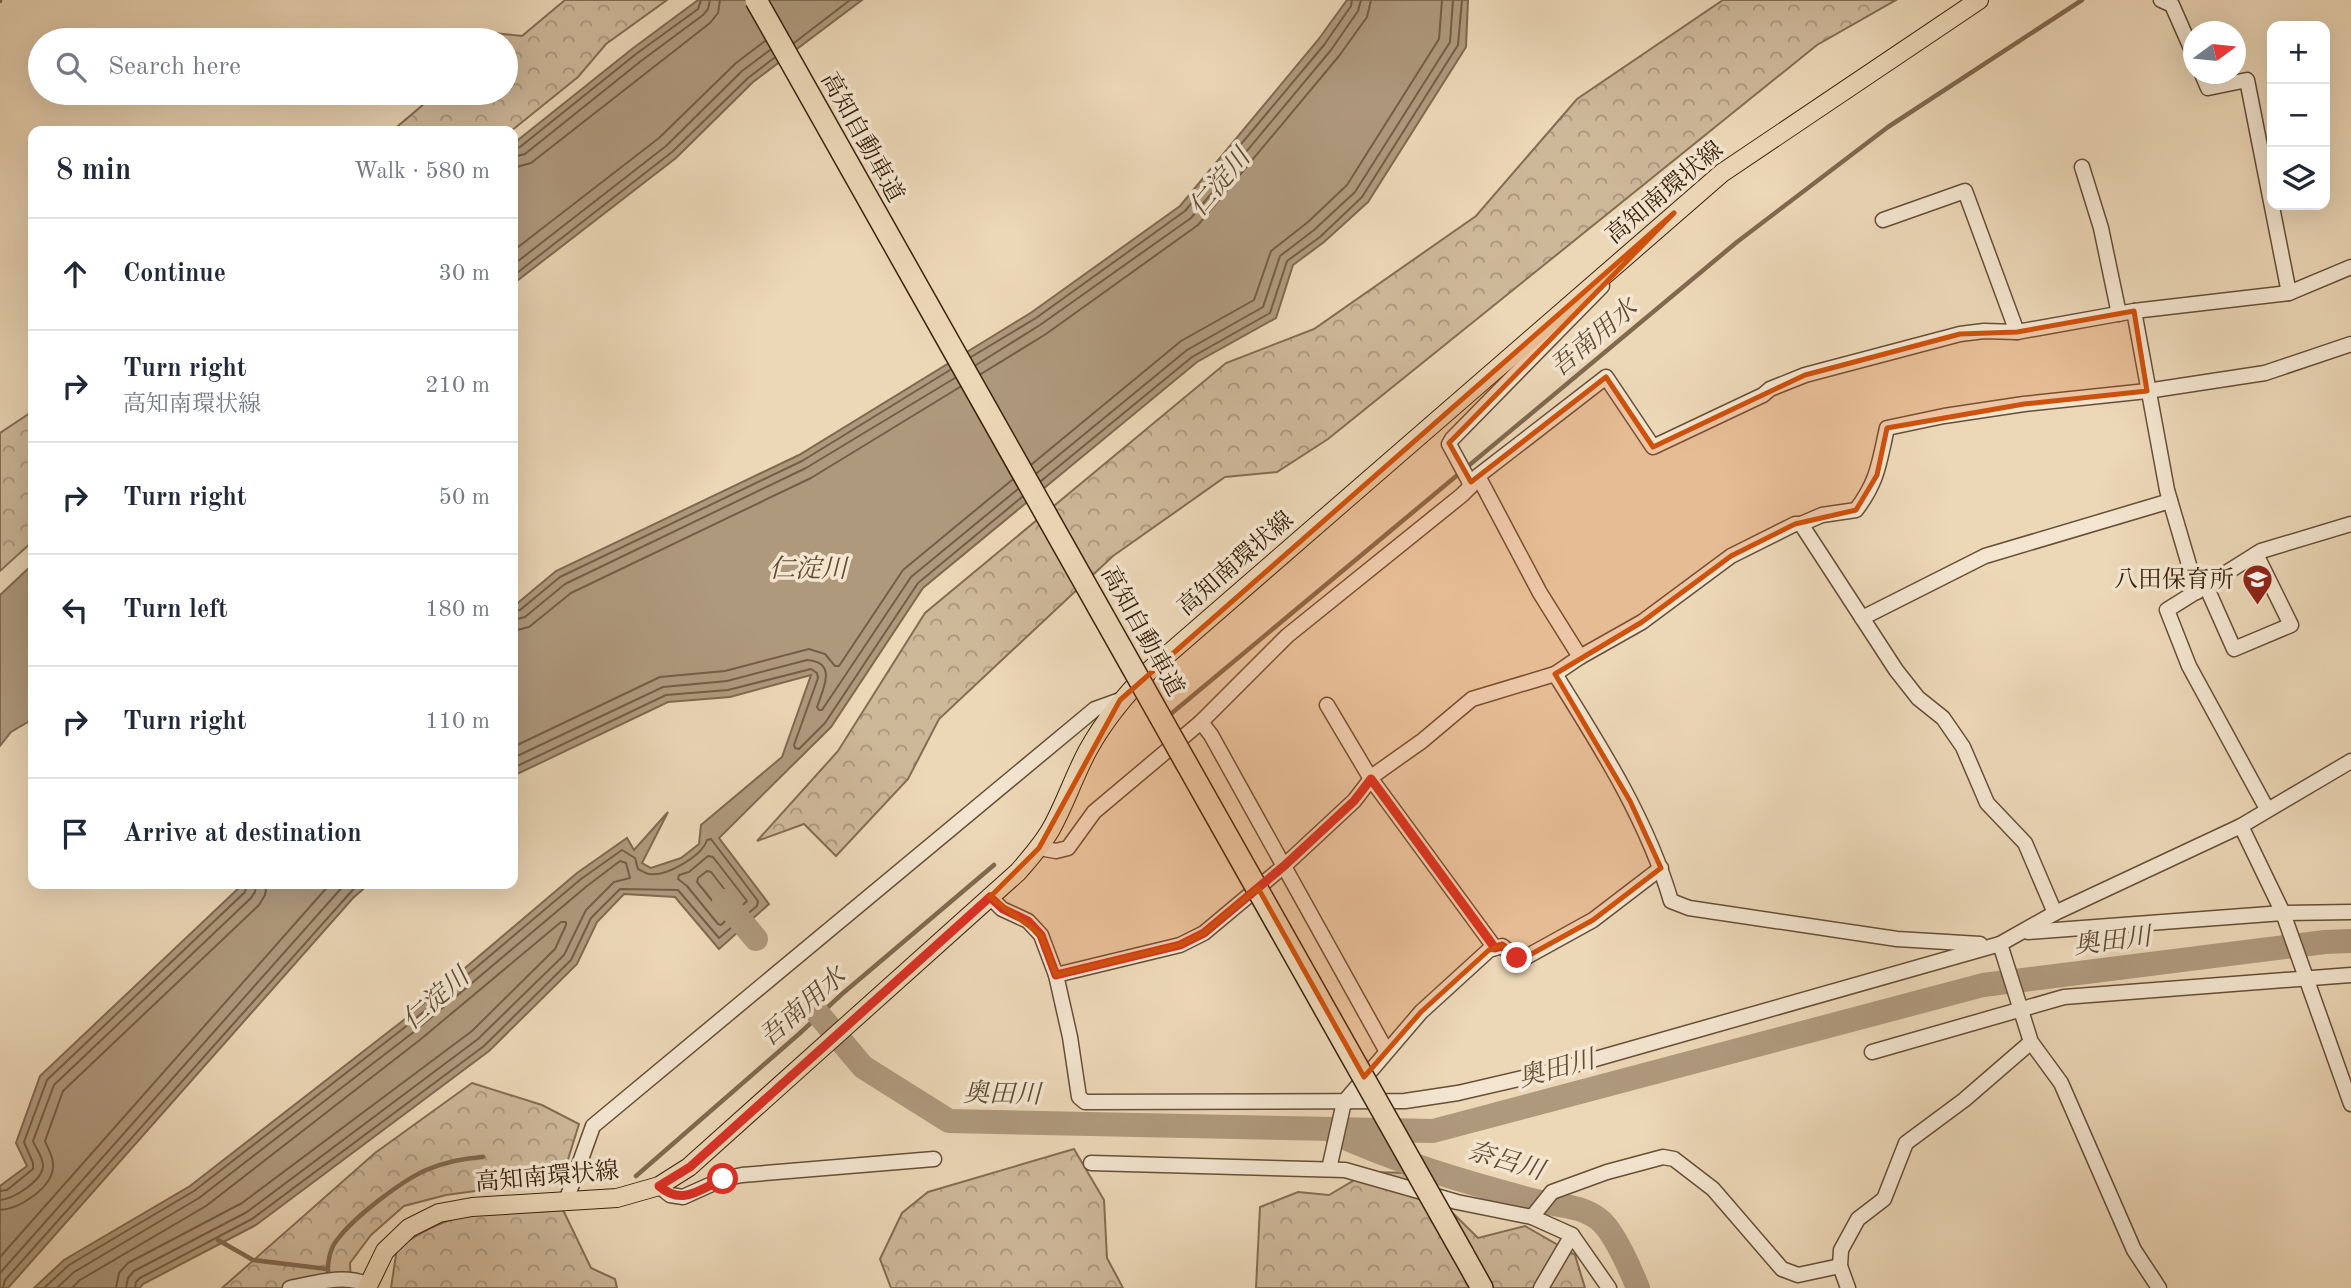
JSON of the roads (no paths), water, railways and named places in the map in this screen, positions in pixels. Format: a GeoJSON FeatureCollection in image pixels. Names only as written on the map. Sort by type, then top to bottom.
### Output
{"type":"FeatureCollection","features":[{"type":"Feature","properties":{"kind":"highway","name":"高知自動車道"},"geometry":{"type":"LineString","coordinates":[[756,0],[1482,1288]]}},
{"type":"Feature","properties":{"kind":"main road","name":"高知南環状線"},"geometry":{"type":"LineString","coordinates":[[367,1286],[385,1251],[409,1228],[439,1213],[472,1207],[617,1198],[659,1186],[690,1167],[1018,872],[1052,828],[1087,753],[1121,700],[1151,669],[1722,173],[1979,0]]}},
{"type":"Feature","properties":{"kind":"street"},"geometry":{"type":"LineString","coordinates":[[2161,0],[2172,5],[2183,31]]}},
{"type":"Feature","properties":{"kind":"street"},"geometry":{"type":"LineString","coordinates":[[2246,80],[2288,293]]}},
{"type":"Feature","properties":{"kind":"street"},"geometry":{"type":"LineString","coordinates":[[2206,84],[2208,88],[2228,84]]}},
{"type":"Feature","properties":{"kind":"street"},"geometry":{"type":"LineString","coordinates":[[2082,167],[2101,228],[2119,314]]}},
{"type":"Feature","properties":{"kind":"street"},"geometry":{"type":"LineString","coordinates":[[1883,220],[1965,191],[2017,332]]}},
{"type":"Feature","properties":{"kind":"street"},"geometry":{"type":"LineString","coordinates":[[1580,657],[1449,444],[1461,428],[1674,213]]}},
{"type":"Feature","properties":{"kind":"street"},"geometry":{"type":"LineString","coordinates":[[1039,848],[1056,851],[1068,848],[1094,812],[1201,722],[1287,636],[1472,481],[1606,377],[1653,447],[1763,395],[1770,389],[1805,375],[1960,334],[1984,331],[2017,332],[2119,314],[2288,293],[2351,267]]}},
{"type":"Feature","properties":{"kind":"street"},"geometry":{"type":"LineString","coordinates":[[2134,312],[2170,501],[2202,589],[2234,649],[2291,625],[2256,554]]}},
{"type":"Feature","properties":{"kind":"street"},"geometry":{"type":"LineString","coordinates":[[1056,975],[1180,945],[1204,933],[1284,866],[1354,801],[1371,779],[1472,699],[1556,674],[1580,657],[1642,622],[1731,556],[1794,524],[1801,524],[1822,515],[1856,510],[1874,483],[1887,428],[2024,404],[2147,391],[2265,373],[2351,344]]}},
{"type":"Feature","properties":{"kind":"street"},"geometry":{"type":"LineString","coordinates":[[1862,618],[1985,555],[2170,501]]}},
{"type":"Feature","properties":{"kind":"street"},"geometry":{"type":"LineString","coordinates":[[1801,524],[1896,670],[1918,698],[1943,719],[1963,747],[1987,803],[2025,843],[2055,913]]}},
{"type":"Feature","properties":{"kind":"street"},"geometry":{"type":"LineString","coordinates":[[2267,809],[2189,666],[2166,610],[2256,554],[2351,524]]}},
{"type":"Feature","properties":{"kind":"street"},"geometry":{"type":"LineString","coordinates":[[1556,674],[1630,801],[1661,868],[1671,901],[1689,908],[1897,939],[2003,950]]}},
{"type":"Feature","properties":{"kind":"street"},"geometry":{"type":"LineString","coordinates":[[566,1201],[593,1126],[1095,709],[1121,700]]}},
{"type":"Feature","properties":{"kind":"street"},"geometry":{"type":"LineString","coordinates":[[1327,705],[1371,779],[1495,948]]}},
{"type":"Feature","properties":{"kind":"street"},"geometry":{"type":"LineString","coordinates":[[1201,722],[1386,1050]]}},
{"type":"Feature","properties":{"kind":"street"},"geometry":{"type":"LineString","coordinates":[[990,897],[1003,909],[1028,921],[1041,935],[1056,975],[1070,1037],[1079,1097],[1085,1102],[1405,1101],[1500,1085],[2003,950],[2023,932],[2055,913],[2241,826],[2351,761]]}},
{"type":"Feature","properties":{"kind":"street"},"geometry":{"type":"LineString","coordinates":[[2241,826],[2283,913],[2351,1104]]}},
{"type":"Feature","properties":{"kind":"street"},"geometry":{"type":"LineString","coordinates":[[1329,1169],[1344,1102],[1421,1012],[1489,950],[1502,946],[1517,958],[1526,957],[1593,920],[1661,868]]}},
{"type":"Feature","properties":{"kind":"street"},"geometry":{"type":"LineString","coordinates":[[2023,932],[2283,913],[2351,912]]}},
{"type":"Feature","properties":{"kind":"street"},"geometry":{"type":"LineString","coordinates":[[2003,950],[2031,1042],[2061,1083],[2134,1250],[2159,1288]]}},
{"type":"Feature","properties":{"kind":"street"},"geometry":{"type":"LineString","coordinates":[[1872,1052],[2018,1001],[2305,973],[2351,975]]}},
{"type":"Feature","properties":{"kind":"street"},"geometry":{"type":"LineString","coordinates":[[1848,1288],[1840,1266],[1841,1250],[1858,1219],[1884,1199],[1906,1143],[1964,1100],[2031,1042]]}},
{"type":"Feature","properties":{"kind":"street"},"geometry":{"type":"LineString","coordinates":[[1532,1217],[1552,1192],[1607,1172],[1663,1157],[1674,1158],[1713,1189],[1782,1269],[1798,1275],[1840,1266]]}},
{"type":"Feature","properties":{"kind":"street"},"geometry":{"type":"LineString","coordinates":[[659,1186],[670,1195],[683,1197],[723,1179],[742,1175],[934,1159]]}},
{"type":"Feature","properties":{"kind":"street"},"geometry":{"type":"LineString","coordinates":[[1091,1163],[1345,1170],[1457,1202],[1532,1217],[1572,1235],[1609,1288]]}},
{"type":"Feature","properties":{"kind":"street"},"geometry":{"type":"LineString","coordinates":[[1401,1186],[1427,1174]]}},
{"type":"Feature","properties":{"kind":"street"},"geometry":{"type":"LineString","coordinates":[[1541,1288],[1572,1235]]}},
{"type":"Feature","properties":{"kind":"street"},"geometry":{"type":"LineString","coordinates":[[289,1288],[337,1279],[353,1279],[367,1286]]}},
{"type":"Feature","properties":{"kind":"water"},"geometry":{"type":"Polygon","coordinates":[[[698,0],[862,0],[753,82],[676,158],[518,280],[518,140],[698,0]]]}},
{"type":"Feature","properties":{"kind":"water","name":"仁淀川"},"geometry":{"type":"Polygon","coordinates":[[[1347,0],[1468,0],[1466,47],[1368,202],[1324,242],[1293,265],[1276,318],[1197,362],[923,588],[831,727],[719,838],[769,904],[719,949],[675,897],[624,894],[597,922],[577,964],[489,1051],[256,1225],[140,1288],[34,1288],[64,1260],[190,1186],[405,1019],[577,873],[627,838],[634,850],[668,812],[642,863],[651,868],[681,858],[699,844],[701,825],[782,757],[811,675],[730,697],[668,702],[518,774],[518,603],[556,571],[799,455],[1032,312],[1180,206],[1318,40],[1347,0]]]}},
{"type":"Feature","properties":{"kind":"water"},"geometry":{"type":"Polygon","coordinates":[[[28,569],[28,722],[11,732],[0,746],[0,595],[28,569]]]}},
{"type":"Feature","properties":{"kind":"water"},"geometry":{"type":"Polygon","coordinates":[[[238,889],[363,889],[8,1288],[0,1288],[0,1186],[27,1166],[16,1143],[40,1076],[238,889]]]}},
{"type":"Feature","properties":{"kind":"waterway","name":"吾南用水"},"geometry":{"type":"LineString","coordinates":[[1166,718],[1737,242],[1888,127],[2082,0]]}},
{"type":"Feature","properties":{"kind":"waterway","name":"吾南用水"},"geometry":{"type":"LineString","coordinates":[[636,1176],[842,994],[994,865]]}},
{"type":"Feature","properties":{"kind":"waterway","name":"奥田川"},"geometry":{"type":"LineString","coordinates":[[724,901],[756,939]]}},
{"type":"Feature","properties":{"kind":"waterway","name":"奥田川"},"geometry":{"type":"LineString","coordinates":[[809,1003],[863,1067],[949,1121],[1433,1131],[1983,985],[2351,941]]}},
{"type":"Feature","properties":{"kind":"waterway","name":"奈呂川"},"geometry":{"type":"LineString","coordinates":[[1334,1133],[1456,1179],[1532,1200],[1568,1206],[1594,1216],[1612,1235],[1638,1288]]}},
{"type":"Feature","properties":{"kind":"waterway"},"geometry":{"type":"LineString","coordinates":[[329,1276],[328,1262],[335,1243],[354,1221],[378,1201],[426,1170],[454,1161],[483,1157]]}},
{"type":"Feature","properties":{"kind":"waterway"},"geometry":{"type":"LineString","coordinates":[[218,1240],[253,1260],[327,1269]]}},
{"type":"Feature","properties":{"kind":"place","name":"八田保育所"},"geometry":{"type":"Point","coordinates":[2257,606]}}]}
